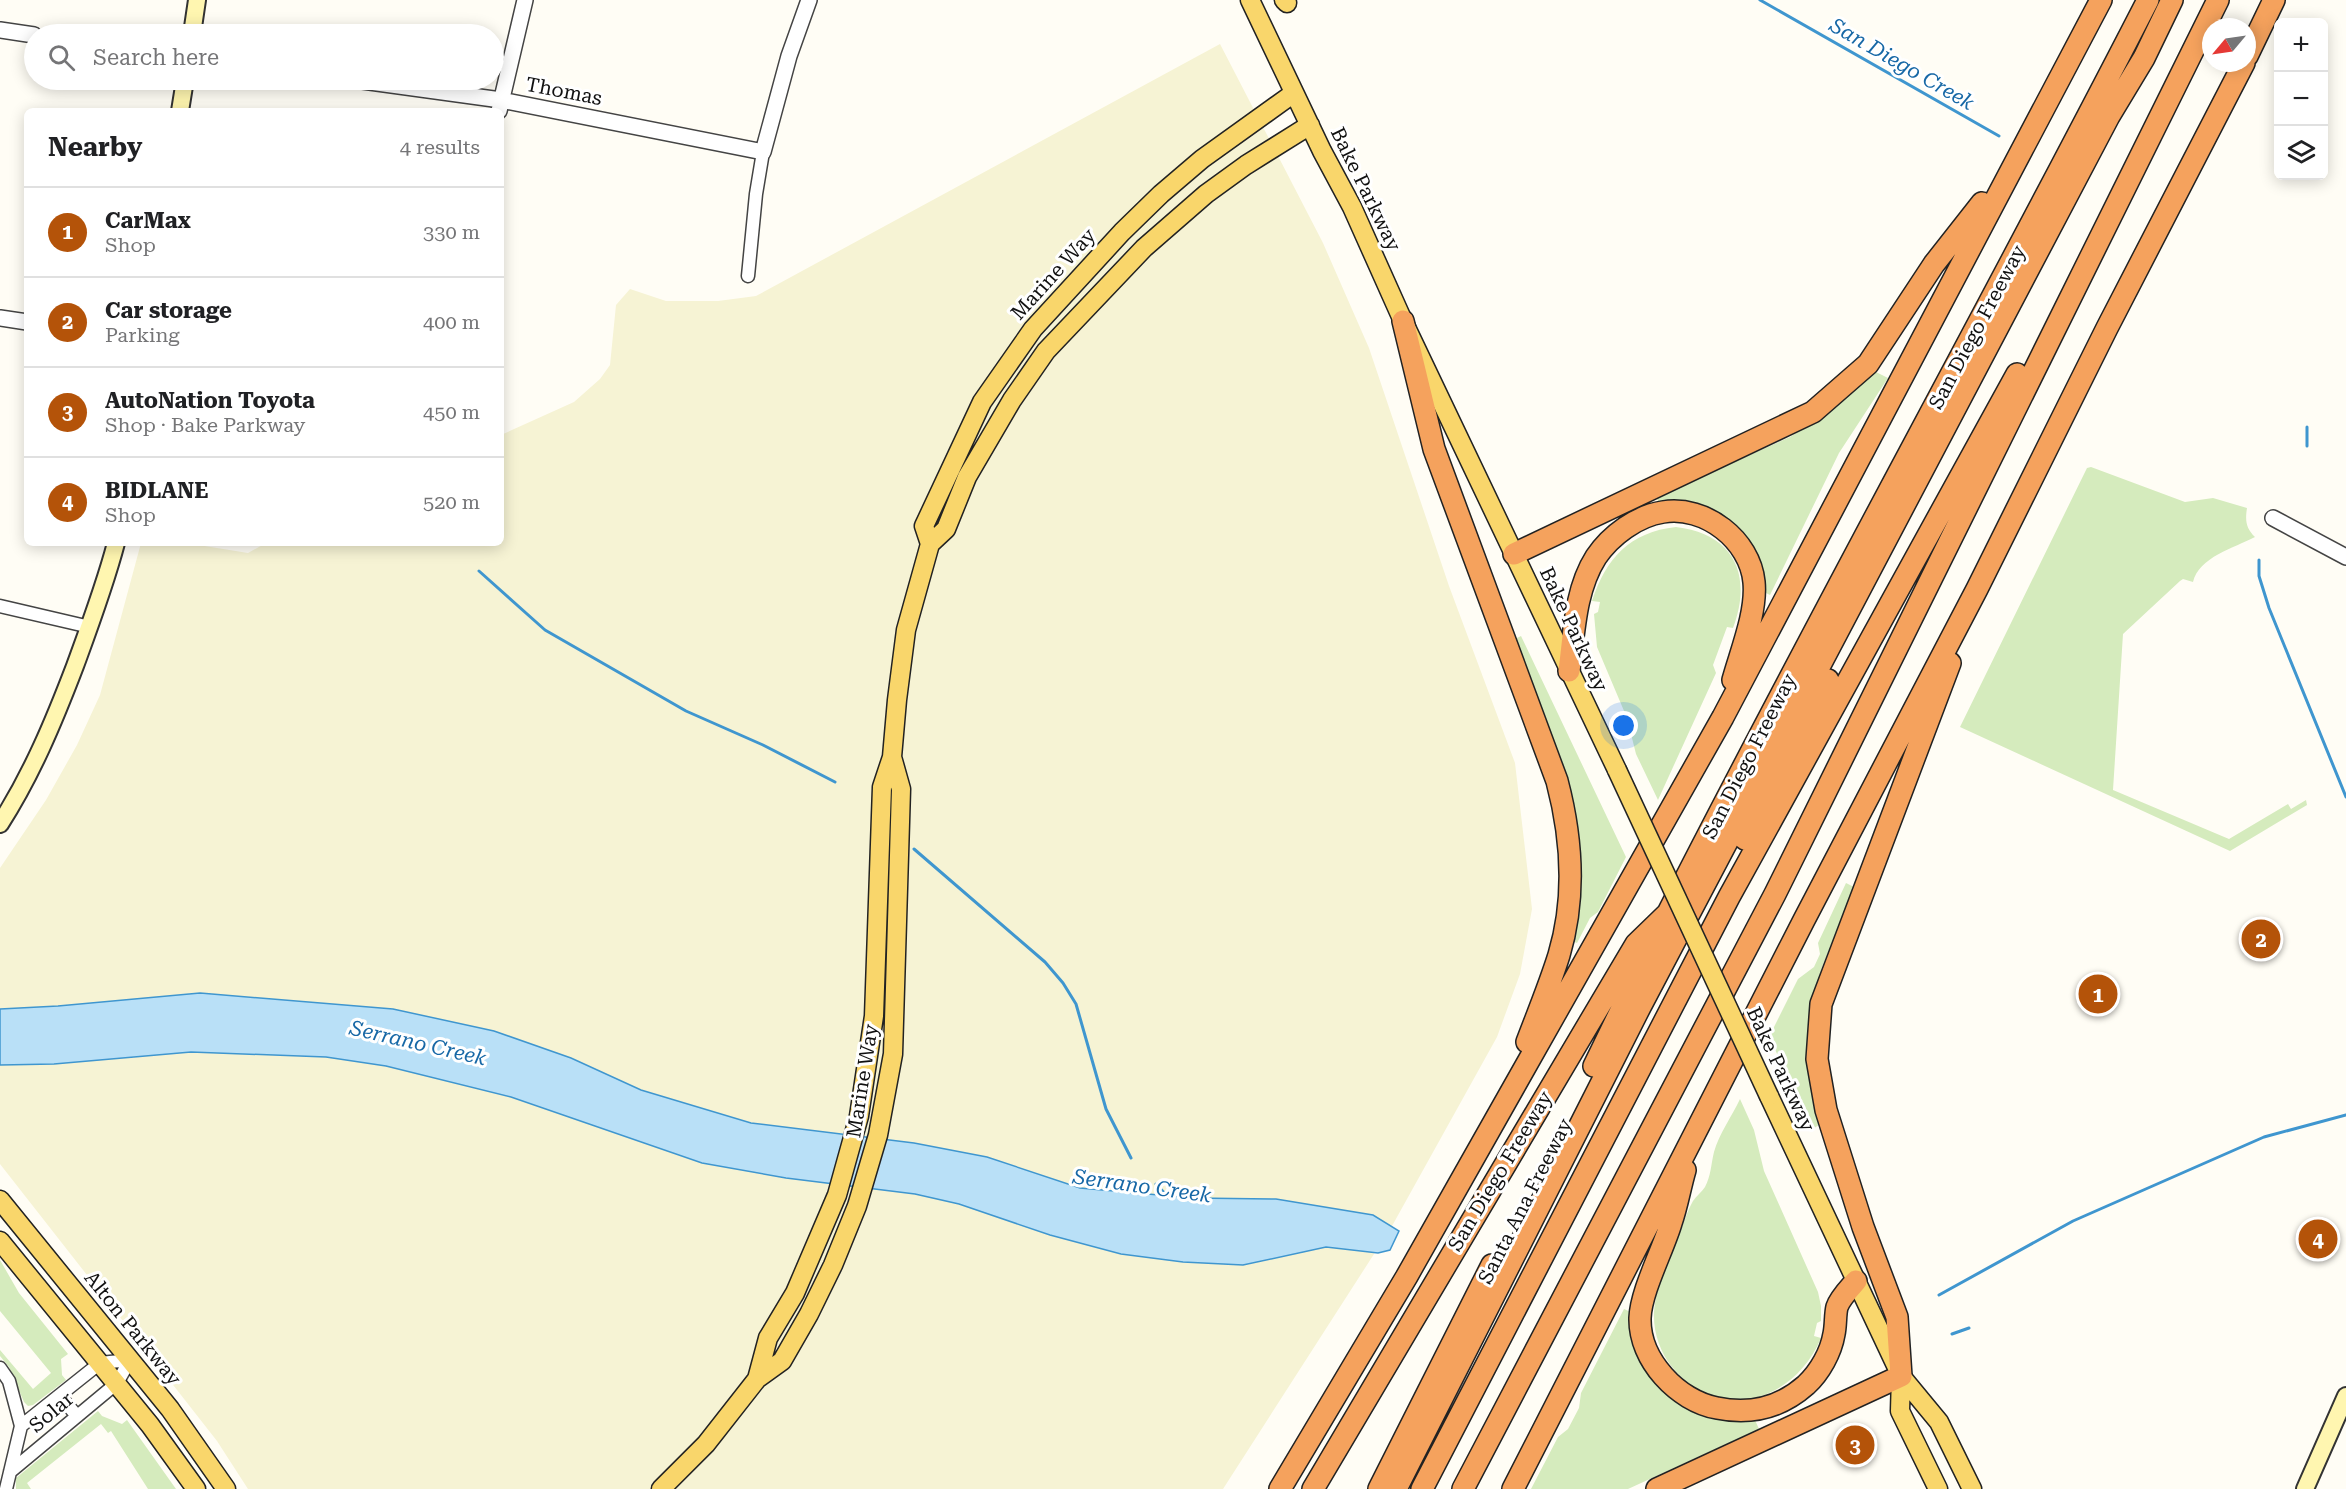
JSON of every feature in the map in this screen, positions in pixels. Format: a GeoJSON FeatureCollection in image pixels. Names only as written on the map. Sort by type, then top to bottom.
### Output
{"type":"FeatureCollection","features":[{"type":"Feature","properties":{"kind":"highway"},"geometry":{"type":"LineString","coordinates":[[1280,1489],[1407,1276],[1723,717],[2101,0]]}},
{"type":"Feature","properties":{"kind":"highway","name":"San Diego Freeway"},"geometry":{"type":"LineString","coordinates":[[1313,1489],[1636,944],[1668,913],[1857,549],[1956,368],[2148,0]]}},
{"type":"Feature","properties":{"kind":"highway"},"geometry":{"type":"LineString","coordinates":[[1396,1489],[1563,1157],[1784,731],[2172,0]]}},
{"type":"Feature","properties":{"kind":"highway"},"geometry":{"type":"LineString","coordinates":[[1463,1489],[1775,894],[2218,0]]}},
{"type":"Feature","properties":{"kind":"highway"},"geometry":{"type":"LineString","coordinates":[[2256,38],[2274,0]]}},
{"type":"Feature","properties":{"kind":"highway"},"geometry":{"type":"LineString","coordinates":[[1513,1489],[1694,1133],[1977,589],[2112,318],[2239,72]]}},
{"type":"Feature","properties":{"kind":"highway"},"geometry":{"type":"LineString","coordinates":[[1408,1489],[1729,897],[2181,74]]}},
{"type":"Feature","properties":{"kind":"highway"},"geometry":{"type":"LineString","coordinates":[[1422,1489],[2121,108],[2131,81]]}},
{"type":"Feature","properties":{"kind":"highway"},"geometry":{"type":"LineString","coordinates":[[1514,554],[1793,424],[1813,412],[1868,364],[1934,264],[2016,160]]}},
{"type":"Feature","properties":{"kind":"highway"},"geometry":{"type":"LineString","coordinates":[[1403,321],[1434,449],[1557,781],[1567,819],[1570,882],[1567,919],[1559,955],[1507,1096]]}},
{"type":"Feature","properties":{"kind":"highway"},"geometry":{"type":"LineString","coordinates":[[1569,671],[1582,585],[1597,556],[1618,534],[1647,517],[1663,512],[1678,511],[1696,516],[1712,521],[1737,542],[1746,555],[1754,580],[1752,609],[1723,717]]}},
{"type":"Feature","properties":{"kind":"highway"},"geometry":{"type":"LineString","coordinates":[[1657,1489],[1900,1376],[1897,1317],[1863,1227],[1826,1110],[1817,1059],[1818,1029],[1821,1004],[1927,729],[1977,589]]}},
{"type":"Feature","properties":{"kind":"highway","name":"Santa Ana Freeway"},"geometry":{"type":"LineString","coordinates":[[1379,1489],[1615,1025],[1668,913]]}},
{"type":"Feature","properties":{"kind":"highway"},"geometry":{"type":"LineString","coordinates":[[1694,1133],[1672,1222],[1645,1296],[1640,1320],[1648,1351],[1656,1366],[1672,1386],[1690,1400],[1709,1407],[1734,1411],[1754,1411],[1791,1397],[1807,1384],[1827,1355],[1834,1336],[1838,1305],[1856,1281]]}},
{"type":"Feature","properties":{"kind":"main road"},"geometry":{"type":"LineString","coordinates":[[193,24],[197,0]]}},
{"type":"Feature","properties":{"kind":"main road","name":"Bake Parkway"},"geometry":{"type":"LineString","coordinates":[[1250,0],[1352,207],[1403,321],[1617,770],[1900,1376],[1939,1422],[1972,1489]]}},
{"type":"Feature","properties":{"kind":"main road"},"geometry":{"type":"LineString","coordinates":[[180,108],[183,90]]}},
{"type":"Feature","properties":{"kind":"main road","name":"Marine Way"},"geometry":{"type":"LineString","coordinates":[[930,544],[924,526],[982,402],[1033,329],[1122,232],[1161,194],[1202,159],[1294,93]]}},
{"type":"Feature","properties":{"kind":"main road","name":"Marine Way"},"geometry":{"type":"LineString","coordinates":[[661,1489],[706,1444],[757,1379],[768,1338],[795,1293],[837,1195],[859,1116],[874,1016],[882,787],[892,757],[906,630],[930,544],[946,529],[967,477],[995,425],[1046,351],[1144,248],[1206,194],[1246,165],[1310,125]]}},
{"type":"Feature","properties":{"kind":"main road"},"geometry":{"type":"LineString","coordinates":[[0,824],[22,790],[57,715],[90,627],[115,546]]}},
{"type":"Feature","properties":{"kind":"main road","name":"Alton Parkway"},"geometry":{"type":"LineString","coordinates":[[0,1200],[185,1429],[226,1489]]}},
{"type":"Feature","properties":{"kind":"main road"},"geometry":{"type":"LineString","coordinates":[[0,1241],[117,1383],[196,1489]]}},
{"type":"Feature","properties":{"kind":"main road","name":"Bake Parkway"},"geometry":{"type":"LineString","coordinates":[[1900,1376],[1900,1411],[1938,1489]]}},
{"type":"Feature","properties":{"kind":"main road"},"geometry":{"type":"LineString","coordinates":[[2305,1489],[2346,1396]]}},
{"type":"Feature","properties":{"kind":"street"},"geometry":{"type":"LineString","coordinates":[[504,89],[525,0]]}},
{"type":"Feature","properties":{"kind":"street"},"geometry":{"type":"LineString","coordinates":[[748,276],[756,194],[763,152],[789,56],[810,0]]}},
{"type":"Feature","properties":{"kind":"street"},"geometry":{"type":"LineString","coordinates":[[0,30],[24,34]]}},
{"type":"Feature","properties":{"kind":"street","name":"Thomas"},"geometry":{"type":"LineString","coordinates":[[411,90],[763,152]]}},
{"type":"Feature","properties":{"kind":"street"},"geometry":{"type":"LineString","coordinates":[[500,106],[504,90]]}},
{"type":"Feature","properties":{"kind":"street"},"geometry":{"type":"LineString","coordinates":[[0,318],[24,322]]}},
{"type":"Feature","properties":{"kind":"street"},"geometry":{"type":"LineString","coordinates":[[2273,518],[2323,547],[2346,557]]}},
{"type":"Feature","properties":{"kind":"street"},"geometry":{"type":"LineString","coordinates":[[0,606],[90,627]]}},
{"type":"Feature","properties":{"kind":"street"},"geometry":{"type":"LineString","coordinates":[[100,1363],[130,1360]]}},
{"type":"Feature","properties":{"kind":"street"},"geometry":{"type":"LineString","coordinates":[[117,1383],[130,1360]]}},
{"type":"Feature","properties":{"kind":"street","name":"Solar"},"geometry":{"type":"LineString","coordinates":[[21,1426],[100,1363]]}},
{"type":"Feature","properties":{"kind":"street"},"geometry":{"type":"LineString","coordinates":[[0,1368],[9,1382],[21,1426],[6,1489]]}},
{"type":"Feature","properties":{"kind":"street","name":"Solar"},"geometry":{"type":"LineString","coordinates":[[10,1472],[117,1383]]}},
{"type":"Feature","properties":{"kind":"street"},"geometry":{"type":"LineString","coordinates":[[60,1396],[77,1416]]}},
{"type":"Feature","properties":{"kind":"shaded area"},"geometry":{"type":"Polygon","coordinates":[[[1220,44],[1323,243],[1369,348],[1449,586],[1515,763],[1532,909],[1520,974],[1497,1037],[1392,1226],[1223,1489],[248,1489],[217,1441],[0,1164],[0,868],[46,800],[77,745],[100,695],[140,546],[205,546],[248,553],[261,546],[504,546],[504,434],[574,402],[600,379],[610,365],[616,305],[630,289],[666,301],[718,301],[756,296],[1220,44]]]}},
{"type":"Feature","properties":{"kind":"green space"},"geometry":{"type":"Polygon","coordinates":[[[1874,371],[1888,378],[1839,453],[1770,595],[1764,592],[1750,544],[1661,507],[1656,497],[1790,437],[1827,413],[1874,371]]]}},
{"type":"Feature","properties":{"kind":"green space"},"geometry":{"type":"Polygon","coordinates":[[[2091,467],[2185,502],[2213,498],[2247,508],[2247,524],[2255,537],[2218,554],[2202,566],[2193,582],[2183,579],[2180,581],[2123,634],[2113,790],[2229,839],[2288,804],[2291,809],[2306,800],[2307,805],[2230,851],[1960,727],[2087,468],[2091,467]]]}},
{"type":"Feature","properties":{"kind":"green space"},"geometry":{"type":"Polygon","coordinates":[[[1676,527],[1696,531],[1712,538],[1725,548],[1734,560],[1741,591],[1739,609],[1733,628],[1727,627],[1713,665],[1716,673],[1658,800],[1636,754],[1627,718],[1597,647],[1594,614],[1598,612],[1600,602],[1592,601],[1605,572],[1622,550],[1645,535],[1676,527]]]}},
{"type":"Feature","properties":{"kind":"green space"},"geometry":{"type":"Polygon","coordinates":[[[1521,636],[1626,857],[1598,912],[1590,918],[1577,943],[1572,941],[1577,912],[1513,640],[1521,636]]]}},
{"type":"Feature","properties":{"kind":"green space"},"geometry":{"type":"Polygon","coordinates":[[[1846,883],[1854,887],[1822,967],[1812,1002],[1820,1124],[1813,1129],[1769,1037],[1798,979],[1814,967],[1820,954],[1818,943],[1846,883]]]}},
{"type":"Feature","properties":{"kind":"green space"},"geometry":{"type":"Polygon","coordinates":[[[1740,1099],[1754,1130],[1764,1171],[1818,1292],[1821,1321],[1817,1323],[1814,1336],[1821,1338],[1809,1360],[1793,1377],[1775,1390],[1754,1398],[1733,1400],[1711,1396],[1691,1385],[1672,1367],[1658,1341],[1654,1312],[1657,1292],[1667,1263],[1694,1199],[1707,1183],[1716,1145],[1740,1099]]]}},
{"type":"Feature","properties":{"kind":"green space"},"geometry":{"type":"Polygon","coordinates":[[[0,1260],[19,1293],[68,1354],[61,1359],[62,1375],[66,1380],[33,1405],[28,1406],[24,1402],[9,1367],[0,1356],[0,1350],[33,1389],[51,1373],[0,1311],[0,1260]]]}},
{"type":"Feature","properties":{"kind":"green space"},"geometry":{"type":"Polygon","coordinates":[[[1624,1309],[1633,1313],[1697,1412],[1717,1419],[1755,1420],[1759,1429],[1628,1489],[1531,1489],[1558,1437],[1568,1429],[1579,1408],[1581,1393],[1624,1309]]]}},
{"type":"Feature","properties":{"kind":"green space"},"geometry":{"type":"Polygon","coordinates":[[[98,1411],[102,1416],[122,1424],[127,1420],[176,1489],[148,1489],[111,1431],[108,1433],[101,1424],[27,1483],[31,1489],[16,1489],[16,1478],[98,1411]]]}},
{"type":"Feature","properties":{"kind":"water"},"geometry":{"type":"Polygon","coordinates":[[[200,993],[393,1009],[494,1031],[571,1058],[641,1090],[751,1123],[914,1143],[987,1157],[1080,1188],[1193,1198],[1276,1199],[1373,1215],[1399,1231],[1390,1250],[1378,1253],[1326,1247],[1243,1265],[1183,1262],[1121,1254],[1050,1235],[959,1204],[915,1194],[786,1178],[702,1163],[511,1097],[386,1066],[326,1057],[191,1052],[54,1064],[0,1065],[0,1009],[200,993]]]}},
{"type":"Feature","properties":{"kind":"waterway","name":"San Diego Creek"},"geometry":{"type":"LineString","coordinates":[[1760,0],[1999,136]]}},
{"type":"Feature","properties":{"kind":"waterway","name":"San Diego Creek"},"geometry":{"type":"LineString","coordinates":[[2307,427],[2307,446]]}},
{"type":"Feature","properties":{"kind":"waterway"},"geometry":{"type":"LineString","coordinates":[[2259,560],[2259,576],[2269,608],[2346,797]]}},
{"type":"Feature","properties":{"kind":"waterway"},"geometry":{"type":"LineString","coordinates":[[479,571],[545,630],[686,711],[763,745],[835,782]]}},
{"type":"Feature","properties":{"kind":"waterway"},"geometry":{"type":"LineString","coordinates":[[914,849],[1045,962],[1063,983],[1076,1004],[1106,1109],[1131,1158]]}},
{"type":"Feature","properties":{"kind":"waterway"},"geometry":{"type":"LineString","coordinates":[[1939,1295],[2073,1221],[2264,1137],[2346,1115]]}},
{"type":"Feature","properties":{"kind":"waterway"},"geometry":{"type":"LineString","coordinates":[[1156,1184],[1169,1198]]}},
{"type":"Feature","properties":{"kind":"waterway","name":"Serrano Creek"},"geometry":{"type":"LineString","coordinates":[[1952,1334],[1969,1328]]}},
{"type":"Feature","properties":{"kind":"place","name":"Car storage"},"geometry":{"type":"Point","coordinates":[2261,939]}},
{"type":"Feature","properties":{"kind":"place","name":"CarMax"},"geometry":{"type":"Point","coordinates":[2098,994]}},
{"type":"Feature","properties":{"kind":"place","name":"BIDLANE"},"geometry":{"type":"Point","coordinates":[2318,1239]}},
{"type":"Feature","properties":{"kind":"place","name":"AutoNation Toyota"},"geometry":{"type":"Point","coordinates":[1855,1445]}}]}
